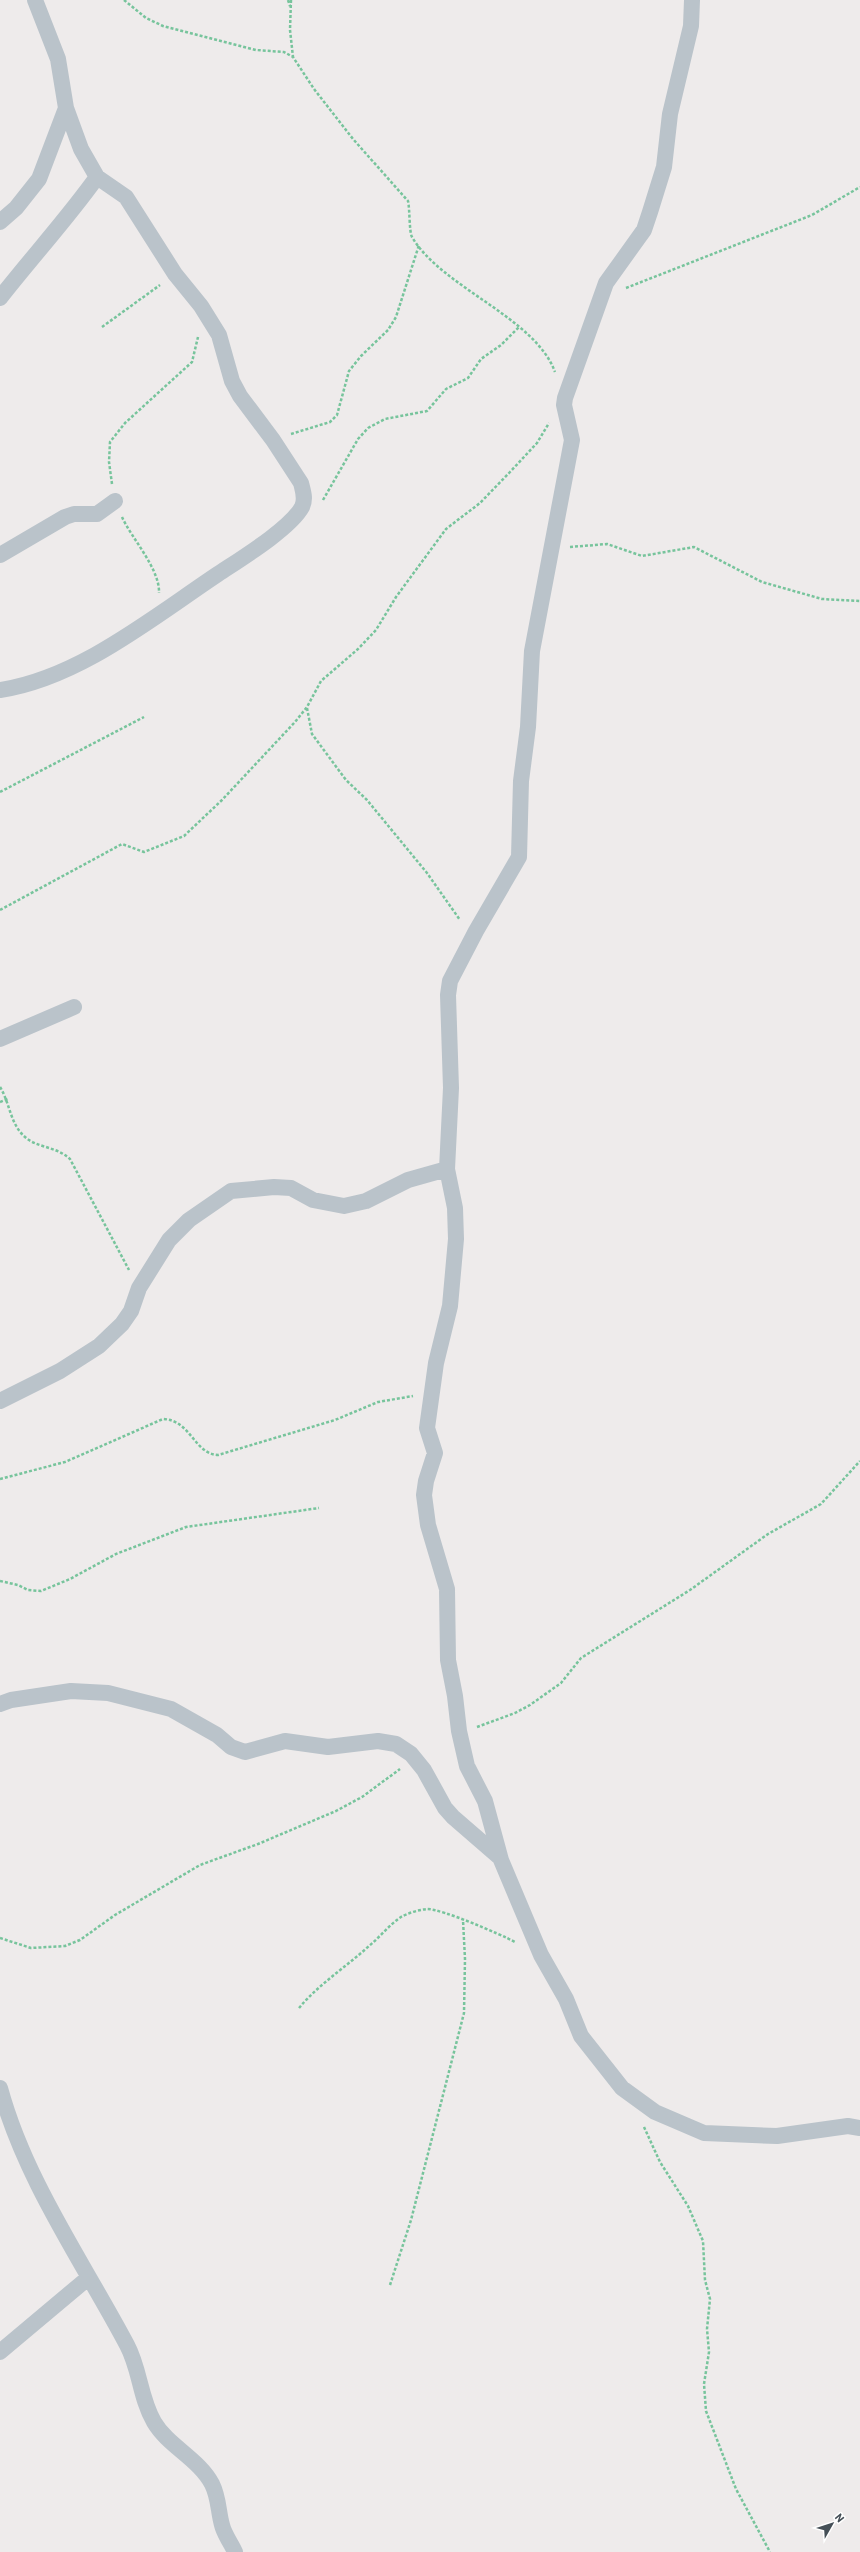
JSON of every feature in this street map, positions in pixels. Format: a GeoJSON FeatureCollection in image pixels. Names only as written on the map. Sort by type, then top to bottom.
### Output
{"type":"FeatureCollection","features":[{"type":"Feature","properties":{"kind":"street"},"geometry":{"type":"LineString","coordinates":[[0,690],[18,687],[50,676],[110,646],[156,617],[262,545],[301,509],[304,495],[301,483],[273,440],[240,396],[232,381],[219,336],[201,306],[175,274],[126,197],[97,177],[81,149],[66,108],[58,59],[35,0]]}},
{"type":"Feature","properties":{"kind":"street"},"geometry":{"type":"LineString","coordinates":[[692,0],[691,26],[670,114],[664,167],[644,230],[606,283],[565,402],[572,440],[553,548],[532,651],[528,728],[520,781],[519,857],[472,938],[450,981],[448,996],[451,1088],[447,1169],[455,1208],[456,1239],[450,1306],[436,1363],[430,1400],[428,1435],[435,1453],[424,1495],[428,1524],[447,1589],[448,1660],[455,1696],[459,1731],[467,1766],[485,1802],[502,1860],[541,1955],[566,1999],[581,2036],[622,2088],[655,2112],[704,2132],[777,2136],[848,2126],[860,2128]]}},
{"type":"Feature","properties":{"kind":"street"},"geometry":{"type":"LineString","coordinates":[[0,222],[16,208],[39,179],[66,108]]}},
{"type":"Feature","properties":{"kind":"street"},"geometry":{"type":"LineString","coordinates":[[0,298],[39,249],[68,218],[97,177]]}},
{"type":"Feature","properties":{"kind":"street"},"geometry":{"type":"LineString","coordinates":[[0,555],[65,517],[74,514],[96,514],[115,501]]}},
{"type":"Feature","properties":{"kind":"street"},"geometry":{"type":"LineString","coordinates":[[0,1039],[74,1007]]}},
{"type":"Feature","properties":{"kind":"street"},"geometry":{"type":"LineString","coordinates":[[0,1401],[60,1371],[98,1346],[122,1324],[131,1311],[139,1288],[169,1240],[189,1220],[231,1191],[245,1188],[291,1188],[313,1200],[344,1206],[366,1201],[408,1180],[447,1169]]}},
{"type":"Feature","properties":{"kind":"street"},"geometry":{"type":"LineString","coordinates":[[0,1704],[11,1700],[71,1691],[108,1693],[171,1709],[208,1729],[237,1751],[257,1750],[285,1741],[328,1747],[378,1741],[405,1748],[424,1770],[449,1812],[491,1848],[502,1860]]}},
{"type":"Feature","properties":{"kind":"street"},"geometry":{"type":"LineString","coordinates":[[0,2088],[6,2111],[24,2156],[88,2278],[128,2347],[141,2392],[155,2424],[212,2483],[220,2506],[222,2525],[235,2552]]}},
{"type":"Feature","properties":{"kind":"street"},"geometry":{"type":"LineString","coordinates":[[0,2352],[88,2278]]}},
{"type":"Feature","properties":{"kind":"path"},"geometry":{"type":"LineString","coordinates":[[124,0],[146,18],[163,26],[256,50],[284,52],[293,57]]}},
{"type":"Feature","properties":{"kind":"path"},"geometry":{"type":"LineString","coordinates":[[0,910],[122,844],[144,852],[184,836],[222,800],[307,707],[321,681],[353,654],[376,630],[396,597],[446,529],[480,503],[537,443],[565,402],[554,368],[519,327],[444,272],[411,234],[411,213],[408,201],[354,139],[314,89],[293,57],[290,30],[291,11],[289,0]]}},
{"type":"Feature","properties":{"kind":"path"},"geometry":{"type":"LineString","coordinates":[[601,298],[812,215],[860,187]]}},
{"type":"Feature","properties":{"kind":"path"},"geometry":{"type":"LineString","coordinates":[[273,440],[330,422],[337,415],[349,371],[361,356],[388,330],[396,317],[419,245]]}},
{"type":"Feature","properties":{"kind":"path"},"geometry":{"type":"LineString","coordinates":[[102,327],[175,274]]}},
{"type":"Feature","properties":{"kind":"path"},"geometry":{"type":"LineString","coordinates":[[156,617],[159,586],[115,501],[109,462],[110,442],[125,423],[192,362],[201,306]]}},
{"type":"Feature","properties":{"kind":"path"},"geometry":{"type":"LineString","coordinates":[[318,504],[331,489],[358,439],[368,428],[385,419],[427,411],[446,389],[468,378],[481,359],[501,345],[519,327]]}},
{"type":"Feature","properties":{"kind":"path"},"geometry":{"type":"LineString","coordinates":[[553,548],[607,544],[642,556],[694,547],[762,582],[787,590],[822,598],[860,601]]}},
{"type":"Feature","properties":{"kind":"path"},"geometry":{"type":"LineString","coordinates":[[307,707],[312,734],[346,780],[367,800],[427,873],[459,916],[461,923]]}},
{"type":"Feature","properties":{"kind":"path"},"geometry":{"type":"LineString","coordinates":[[0,792],[144,717]]}},
{"type":"Feature","properties":{"kind":"path"},"geometry":{"type":"LineString","coordinates":[[0,1087],[8,1099],[10,1113],[16,1126],[26,1138],[59,1150],[70,1159],[139,1288]]}},
{"type":"Feature","properties":{"kind":"path"},"geometry":{"type":"LineString","coordinates":[[0,1102],[8,1099]]}},
{"type":"Feature","properties":{"kind":"path"},"geometry":{"type":"LineString","coordinates":[[0,1479],[65,1462],[163,1419],[170,1419],[181,1424],[206,1452],[218,1455],[335,1420],[378,1402],[408,1395],[430,1400]]}},
{"type":"Feature","properties":{"kind":"path"},"geometry":{"type":"LineString","coordinates":[[459,1731],[480,1727],[515,1713],[530,1704],[561,1683],[581,1658],[690,1590],[768,1534],[821,1504],[860,1461]]}},
{"type":"Feature","properties":{"kind":"path"},"geometry":{"type":"LineString","coordinates":[[0,1581],[13,1583],[28,1590],[41,1591],[70,1579],[116,1554],[186,1527],[319,1508]]}},
{"type":"Feature","properties":{"kind":"path"},"geometry":{"type":"LineString","coordinates":[[0,1938],[32,1948],[65,1946],[80,1940],[115,1915],[200,1865],[258,1844],[336,1811],[362,1797],[404,1766],[416,1761]]}},
{"type":"Feature","properties":{"kind":"path"},"geometry":{"type":"LineString","coordinates":[[299,2008],[310,1994],[401,1917],[428,1909],[463,1920],[507,1938],[541,1955]]}},
{"type":"Feature","properties":{"kind":"path"},"geometry":{"type":"LineString","coordinates":[[390,2285],[412,2220],[464,2013],[465,1959],[463,1920]]}},
{"type":"Feature","properties":{"kind":"path"},"geometry":{"type":"LineString","coordinates":[[642,2124],[660,2162],[688,2206],[703,2241],[705,2280],[710,2299],[707,2329],[709,2352],[704,2384],[706,2411],[736,2489],[770,2552]]}}]}
